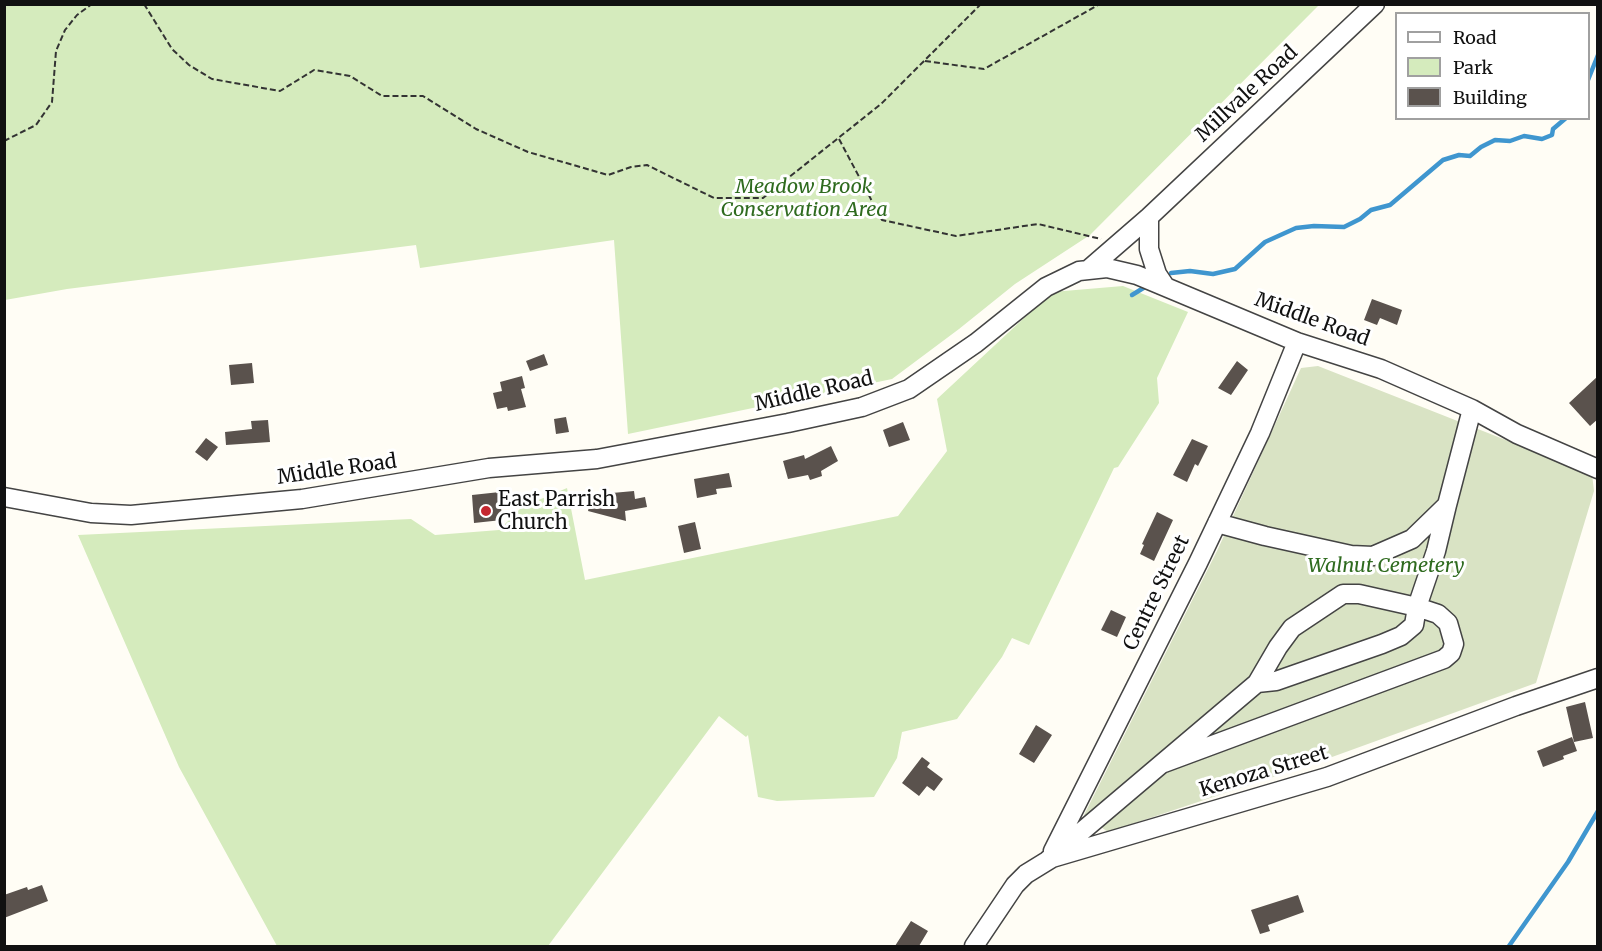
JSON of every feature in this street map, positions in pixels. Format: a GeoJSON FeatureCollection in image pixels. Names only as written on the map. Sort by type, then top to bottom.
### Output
{"type":"FeatureCollection","features":[{"type":"Feature","properties":{"kind":"street","name":"Millvale Road"},"geometry":{"type":"LineString","coordinates":[[1089,269],[1149,217],[1375,4]]}},
{"type":"Feature","properties":{"kind":"street"},"geometry":{"type":"LineString","coordinates":[[1149,217],[1149,249],[1157,273],[1165,286]]}},
{"type":"Feature","properties":{"kind":"street","name":"Middle Road"},"geometry":{"type":"LineString","coordinates":[[4,497],[90,513],[131,514],[302,499],[489,468],[597,459],[788,423],[862,407],[909,389],[975,343],[1047,287],[1069,275],[1089,269],[1107,268],[1165,286],[1297,342],[1381,369],[1472,409],[1517,434],[1598,469]]}},
{"type":"Feature","properties":{"kind":"street","name":"Centre Street"},"geometry":{"type":"LineString","coordinates":[[1048,860],[1217,523],[1260,433],[1297,342]]}},
{"type":"Feature","properties":{"kind":"street"},"geometry":{"type":"LineString","coordinates":[[1257,683],[1275,681],[1375,647],[1401,636],[1414,625],[1417,607],[1436,551],[1472,409]]}},
{"type":"Feature","properties":{"kind":"street"},"geometry":{"type":"LineString","coordinates":[[1217,523],[1352,555],[1373,556],[1412,539],[1447,505]]}},
{"type":"Feature","properties":{"kind":"street"},"geometry":{"type":"LineString","coordinates":[[1412,539],[1436,551]]}},
{"type":"Feature","properties":{"kind":"street"},"geometry":{"type":"LineString","coordinates":[[1048,860],[1257,683],[1292,628],[1343,594],[1359,594],[1417,607],[1438,614],[1448,622],[1454,644],[1444,659],[1164,763]]}},
{"type":"Feature","properties":{"kind":"street","name":"Kenoza Street"},"geometry":{"type":"LineString","coordinates":[[974,946],[1015,885],[1026,874],[1048,860],[1327,777],[1516,706],[1598,678]]}},
{"type":"Feature","properties":{"kind":"path"},"geometry":{"type":"LineString","coordinates":[[4,141],[36,125],[52,102],[56,51],[65,30],[77,15],[92,4]]}},
{"type":"Feature","properties":{"kind":"path"},"geometry":{"type":"LineString","coordinates":[[144,4],[172,49],[189,65],[212,79],[280,91],[314,70],[350,76],[382,96],[423,96],[476,129],[528,152],[608,175],[631,167],[647,165],[714,198],[763,198],[881,104],[981,4]]}},
{"type":"Feature","properties":{"kind":"path"},"geometry":{"type":"LineString","coordinates":[[925,62],[984,69],[1100,4]]}},
{"type":"Feature","properties":{"kind":"path"},"geometry":{"type":"LineString","coordinates":[[838,139],[882,220],[956,236],[1038,224],[1118,243]]}},
{"type":"Feature","properties":{"kind":"green space","name":"Meadow Brook Conservation Area"},"geometry":{"type":"Polygon","coordinates":[[[5,4],[1319,5],[1090,235],[1015,284],[892,379],[628,434],[614,240],[420,268],[416,245],[67,289],[5,300],[5,4]]]}},
{"type":"Feature","properties":{"kind":"green space"},"geometry":{"type":"Polygon","coordinates":[[[1123,286],[1188,312],[1157,378],[1159,403],[1118,467],[1114,468],[1029,645],[1012,638],[1002,657],[957,719],[902,732],[897,758],[874,797],[777,801],[758,797],[748,735],[746,737],[719,716],[548,946],[277,946],[179,767],[78,535],[411,519],[435,535],[499,530],[522,507],[567,488],[585,580],[898,516],[947,451],[937,399],[1052,292],[1123,286]]]}},
{"type":"Feature","properties":{"kind":"green space","name":"Walnut Cemetery"},"geometry":{"type":"Polygon","coordinates":[[[1318,366],[1592,474],[1594,491],[1536,683],[1321,761],[1108,832],[1084,815],[1217,551],[1301,368],[1318,366]]]}},
{"type":"Feature","properties":{"kind":"building"},"geometry":{"type":"Polygon","coordinates":[[[1372,299],[1402,310],[1397,325],[1380,318],[1377,325],[1364,320],[1372,299]]]}},
{"type":"Feature","properties":{"kind":"building"},"geometry":{"type":"Polygon","coordinates":[[[544,354],[548,365],[530,371],[526,361],[544,354]]]}},
{"type":"Feature","properties":{"kind":"building"},"geometry":{"type":"Polygon","coordinates":[[[1237,361],[1248,370],[1231,395],[1218,388],[1237,361]]]}},
{"type":"Feature","properties":{"kind":"building"},"geometry":{"type":"Polygon","coordinates":[[[252,363],[254,383],[231,385],[229,365],[252,363]]]}},
{"type":"Feature","properties":{"kind":"building"},"geometry":{"type":"Polygon","coordinates":[[[522,376],[525,388],[521,389],[526,407],[508,411],[507,407],[497,409],[493,393],[502,391],[500,382],[522,376]]]}},
{"type":"Feature","properties":{"kind":"building"},"geometry":{"type":"Polygon","coordinates":[[[1598,376],[1598,419],[1590,426],[1569,403],[1598,376]]]}},
{"type":"Feature","properties":{"kind":"building"},"geometry":{"type":"Polygon","coordinates":[[[566,417],[569,432],[556,434],[554,419],[566,417]]]}},
{"type":"Feature","properties":{"kind":"building"},"geometry":{"type":"Polygon","coordinates":[[[268,420],[270,442],[226,445],[225,432],[252,429],[251,421],[268,420]]]}},
{"type":"Feature","properties":{"kind":"building"},"geometry":{"type":"Polygon","coordinates":[[[903,422],[910,440],[889,447],[883,430],[903,422]]]}},
{"type":"Feature","properties":{"kind":"building"},"geometry":{"type":"Polygon","coordinates":[[[206,438],[218,447],[207,461],[195,452],[206,438]]]}},
{"type":"Feature","properties":{"kind":"building"},"geometry":{"type":"Polygon","coordinates":[[[1192,439],[1208,446],[1198,466],[1195,464],[1187,482],[1173,475],[1192,439]]]}},
{"type":"Feature","properties":{"kind":"building"},"geometry":{"type":"Polygon","coordinates":[[[831,446],[838,461],[821,471],[822,476],[810,480],[808,475],[788,479],[783,461],[804,455],[805,459],[831,446]]]}},
{"type":"Feature","properties":{"kind":"building"},"geometry":{"type":"Polygon","coordinates":[[[729,473],[732,487],[716,489],[717,494],[697,498],[694,479],[729,473]]]}},
{"type":"Feature","properties":{"kind":"building"},"geometry":{"type":"Polygon","coordinates":[[[634,491],[635,499],[645,497],[647,507],[625,511],[626,521],[588,511],[592,495],[613,499],[612,493],[634,491]]]}},
{"type":"Feature","properties":{"kind":"building"},"geometry":{"type":"Polygon","coordinates":[[[500,492],[502,520],[474,523],[472,495],[500,492]]]}},
{"type":"Feature","properties":{"kind":"building"},"geometry":{"type":"Polygon","coordinates":[[[1157,512],[1173,520],[1154,561],[1140,554],[1144,545],[1142,544],[1157,512]]]}},
{"type":"Feature","properties":{"kind":"building"},"geometry":{"type":"Polygon","coordinates":[[[695,522],[701,549],[684,553],[678,526],[695,522]]]}},
{"type":"Feature","properties":{"kind":"building"},"geometry":{"type":"Polygon","coordinates":[[[1111,610],[1126,617],[1117,637],[1101,630],[1111,610]]]}},
{"type":"Feature","properties":{"kind":"building"},"geometry":{"type":"Polygon","coordinates":[[[1585,702],[1593,738],[1574,742],[1566,707],[1585,702]]]}},
{"type":"Feature","properties":{"kind":"building"},"geometry":{"type":"Polygon","coordinates":[[[1036,725],[1052,735],[1034,763],[1019,754],[1036,725]]]}},
{"type":"Feature","properties":{"kind":"building"},"geometry":{"type":"Polygon","coordinates":[[[1572,737],[1577,751],[1543,767],[1537,751],[1572,737]]]}},
{"type":"Feature","properties":{"kind":"building"},"geometry":{"type":"Polygon","coordinates":[[[922,757],[930,763],[927,767],[943,779],[934,791],[927,786],[919,796],[902,783],[922,757]]]}},
{"type":"Feature","properties":{"kind":"building"},"geometry":{"type":"Polygon","coordinates":[[[42,885],[48,901],[4,918],[4,895],[27,887],[28,890],[42,885]]]}},
{"type":"Feature","properties":{"kind":"building"},"geometry":{"type":"Polygon","coordinates":[[[1298,895],[1304,912],[1268,925],[1270,931],[1260,934],[1251,910],[1298,895]]]}},
{"type":"Feature","properties":{"kind":"building"},"geometry":{"type":"Polygon","coordinates":[[[911,921],[928,931],[919,946],[895,946],[911,921]]]}},
{"type":"Feature","properties":{"kind":"waterway"},"geometry":{"type":"LineString","coordinates":[[1590,75],[1598,55]]}},
{"type":"Feature","properties":{"kind":"waterway"},"geometry":{"type":"LineString","coordinates":[[1171,273],[1190,271],[1213,274],[1235,269],[1265,242],[1296,228],[1344,227],[1371,210],[1390,205],[1443,160],[1459,155],[1470,156],[1495,140],[1510,141],[1524,136],[1542,139],[1552,135],[1553,129],[1564,120]]}},
{"type":"Feature","properties":{"kind":"waterway"},"geometry":{"type":"LineString","coordinates":[[1132,295],[1145,287]]}},
{"type":"Feature","properties":{"kind":"waterway"},"geometry":{"type":"LineString","coordinates":[[1509,946],[1568,862],[1598,811]]}},
{"type":"Feature","properties":{"kind":"place","name":"East Parrish Church"},"geometry":{"type":"Point","coordinates":[486,511]}}]}
